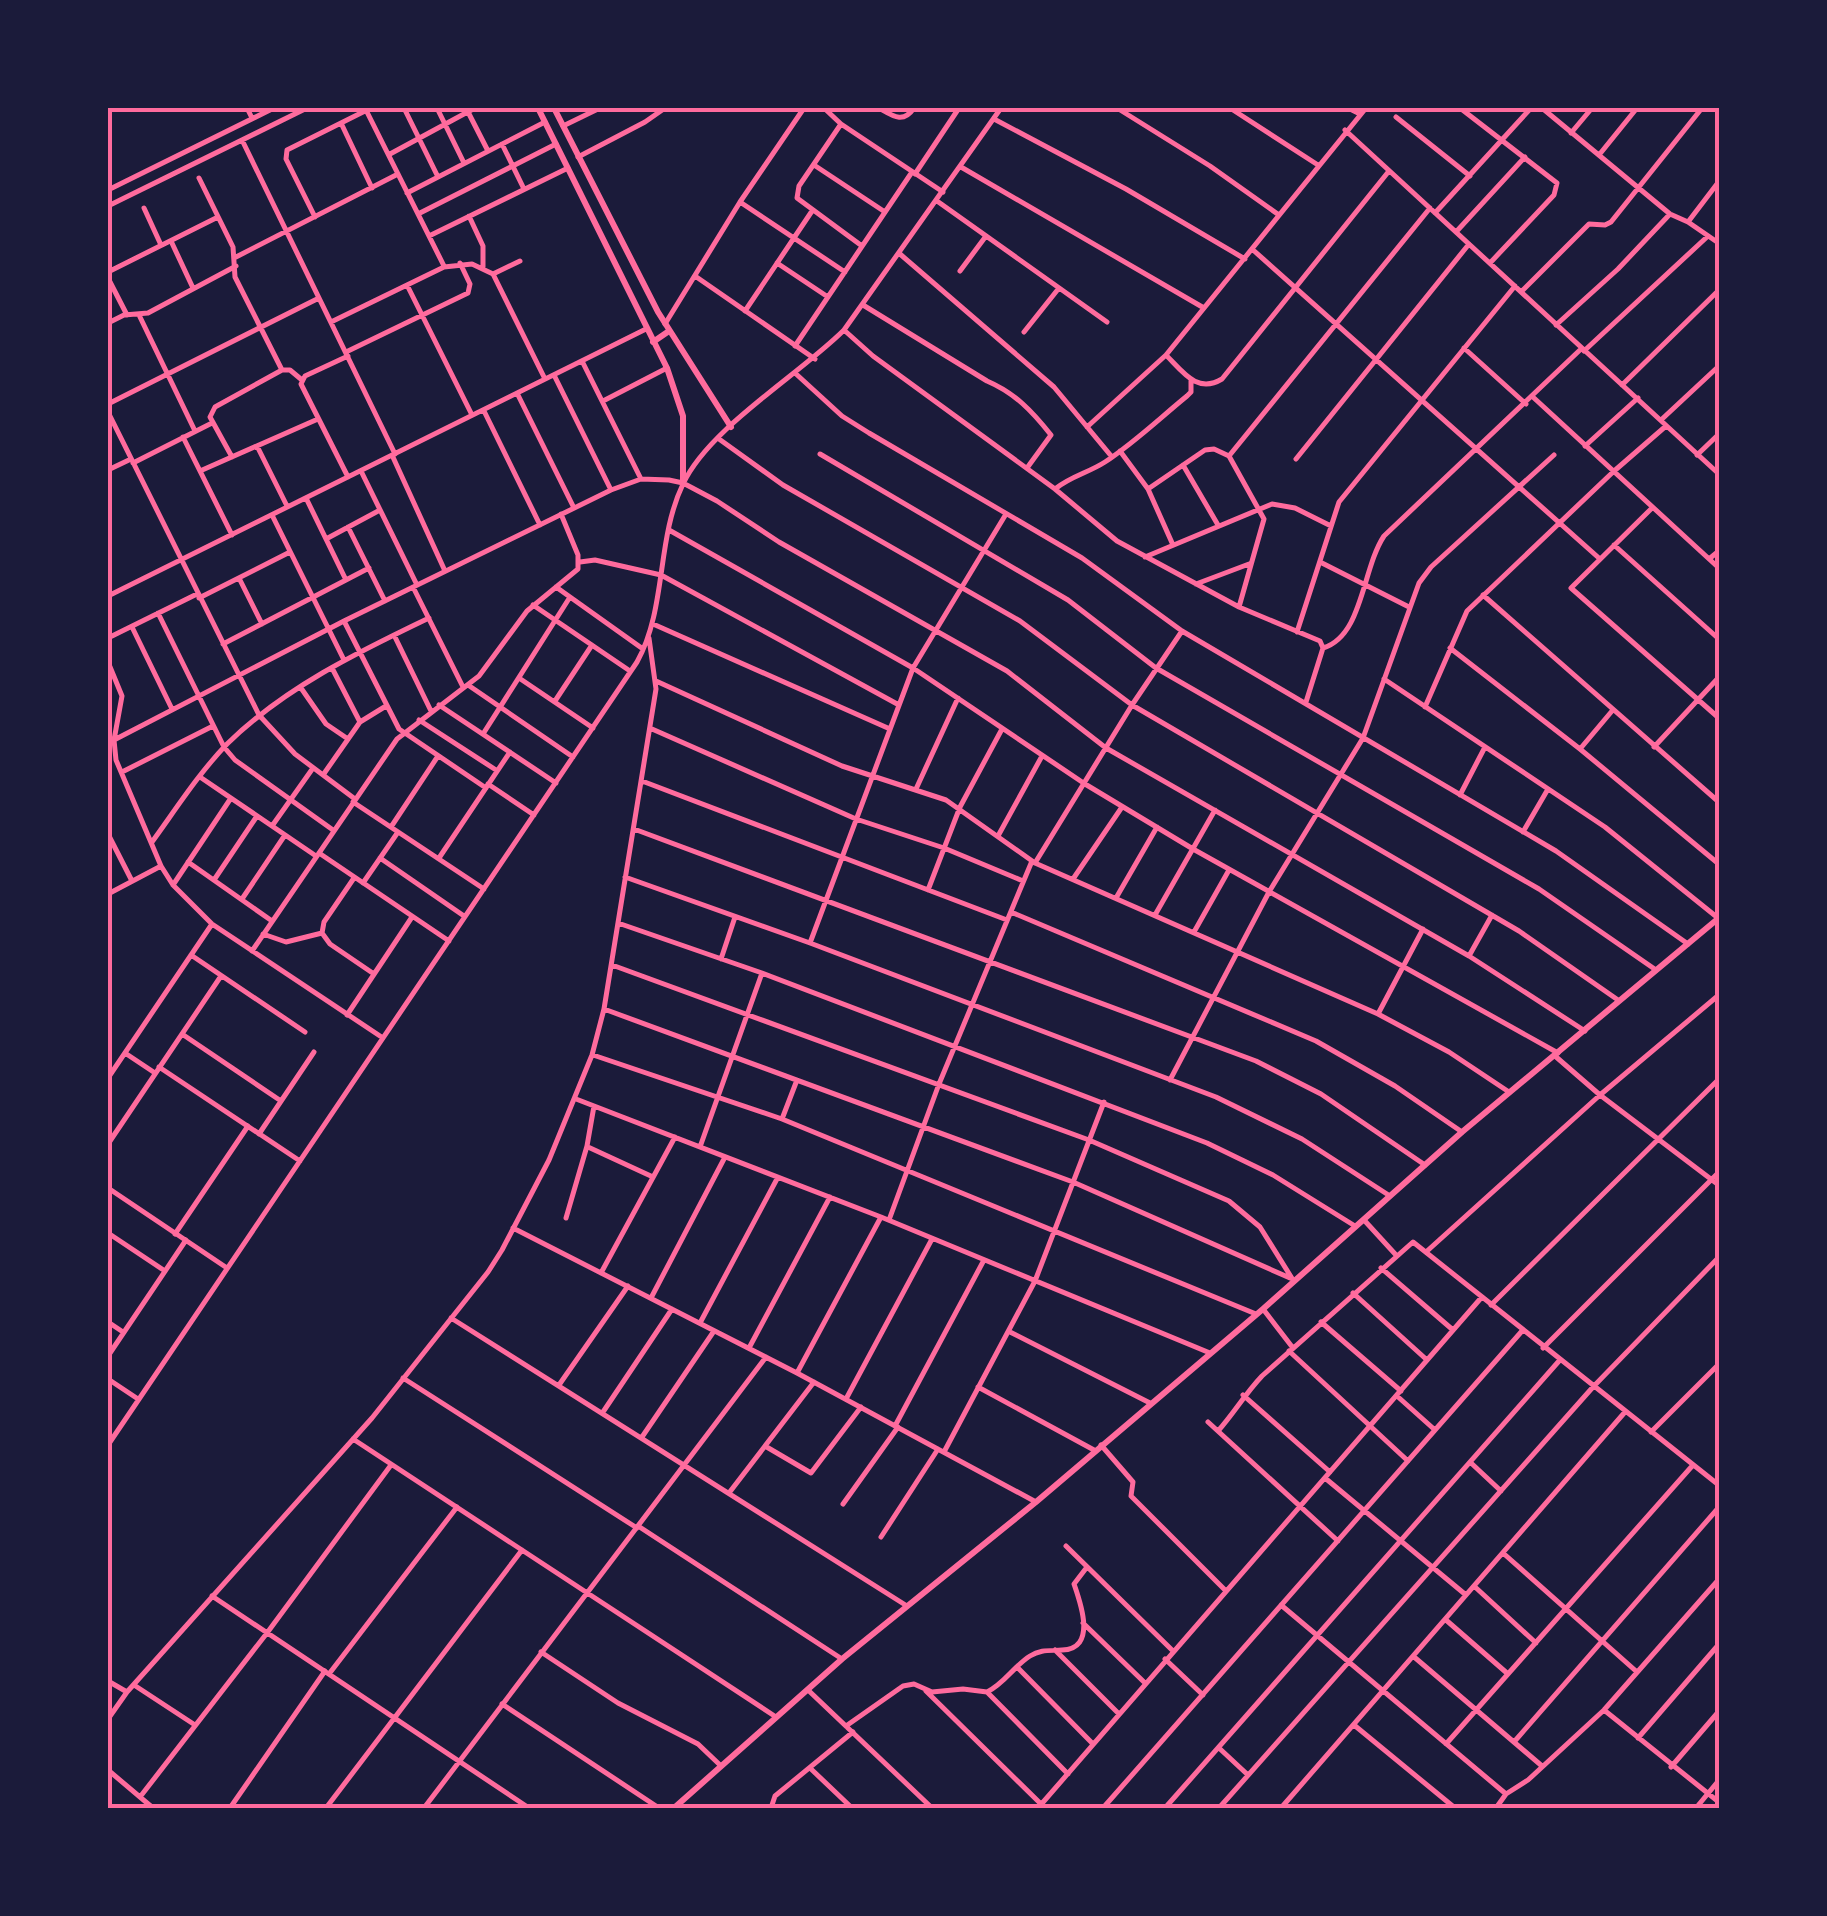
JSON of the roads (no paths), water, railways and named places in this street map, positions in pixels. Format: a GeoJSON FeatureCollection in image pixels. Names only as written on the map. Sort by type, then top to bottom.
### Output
{"type":"FeatureCollection","features":[{"type":"Feature","properties":{"kind":"street"},"geometry":{"type":"LineString","coordinates":[[247,108],[252,118]]}},
{"type":"Feature","properties":{"kind":"street"},"geometry":{"type":"LineString","coordinates":[[108,190],[274,108]]}},
{"type":"Feature","properties":{"kind":"street"},"geometry":{"type":"LineString","coordinates":[[108,206],[307,108]]}},
{"type":"Feature","properties":{"kind":"street"},"geometry":{"type":"LineString","coordinates":[[315,217],[286,154],[290,147],[368,108],[444,268]]}},
{"type":"Feature","properties":{"kind":"street"},"geometry":{"type":"LineString","coordinates":[[404,108],[438,177]]}},
{"type":"Feature","properties":{"kind":"street"},"geometry":{"type":"LineString","coordinates":[[437,108],[464,163]]}},
{"type":"Feature","properties":{"kind":"street"},"geometry":{"type":"LineString","coordinates":[[389,155],[475,108]]}},
{"type":"Feature","properties":{"kind":"street"},"geometry":{"type":"LineString","coordinates":[[108,1445],[631,672],[649,637],[669,530],[683,483],[683,416],[668,368],[538,108]]}},
{"type":"Feature","properties":{"kind":"street"},"geometry":{"type":"LineString","coordinates":[[554,108],[658,312],[731,427]]}},
{"type":"Feature","properties":{"kind":"street"},"geometry":{"type":"LineString","coordinates":[[562,126],[600,108]]}},
{"type":"Feature","properties":{"kind":"street"},"geometry":{"type":"LineString","coordinates":[[578,157],[665,108]]}},
{"type":"Feature","properties":{"kind":"street"},"geometry":{"type":"LineString","coordinates":[[652,342],[667,328],[740,202],[804,108]]}},
{"type":"Feature","properties":{"kind":"street"},"geometry":{"type":"LineString","coordinates":[[824,108],[841,124],[943,192]]}},
{"type":"Feature","properties":{"kind":"street"},"geometry":{"type":"LineString","coordinates":[[879,108],[899,118],[914,108]]}},
{"type":"Feature","properties":{"kind":"street"},"geometry":{"type":"LineString","coordinates":[[795,346],[957,108]]}},
{"type":"Feature","properties":{"kind":"street"},"geometry":{"type":"LineString","coordinates":[[683,483],[731,427],[815,359],[844,330],[1001,108]]}},
{"type":"Feature","properties":{"kind":"street"},"geometry":{"type":"LineString","coordinates":[[1117,108],[1278,215]]}},
{"type":"Feature","properties":{"kind":"street"},"geometry":{"type":"LineString","coordinates":[[1230,108],[1318,165]]}},
{"type":"Feature","properties":{"kind":"street"},"geometry":{"type":"LineString","coordinates":[[1348,108],[1360,114]]}},
{"type":"Feature","properties":{"kind":"street"},"geometry":{"type":"LineString","coordinates":[[1087,427],[1166,355],[1366,108]]}},
{"type":"Feature","properties":{"kind":"street"},"geometry":{"type":"LineString","coordinates":[[1460,108],[1557,183],[1557,190],[1490,263]]}},
{"type":"Feature","properties":{"kind":"street"},"geometry":{"type":"LineString","coordinates":[[1229,456],[1432,211],[1470,176],[1531,108]]}},
{"type":"Feature","properties":{"kind":"street"},"geometry":{"type":"LineString","coordinates":[[1542,108],[1670,214],[1720,244]]}},
{"type":"Feature","properties":{"kind":"street"},"geometry":{"type":"LineString","coordinates":[[1572,133],[1592,108]]}},
{"type":"Feature","properties":{"kind":"street"},"geometry":{"type":"LineString","coordinates":[[1599,155],[1637,108]]}},
{"type":"Feature","properties":{"kind":"street"},"geometry":{"type":"LineString","coordinates":[[1297,632],[1346,492],[1464,348],[1518,289],[1589,224],[1608,224],[1702,108]]}},
{"type":"Feature","properties":{"kind":"street"},"geometry":{"type":"LineString","coordinates":[[467,110],[488,151]]}},
{"type":"Feature","properties":{"kind":"street"},"geometry":{"type":"LineString","coordinates":[[1396,116],[1470,176]]}},
{"type":"Feature","properties":{"kind":"street"},"geometry":{"type":"LineString","coordinates":[[994,119],[1244,258]]}},
{"type":"Feature","properties":{"kind":"street"},"geometry":{"type":"LineString","coordinates":[[340,122],[372,188]]}},
{"type":"Feature","properties":{"kind":"street"},"geometry":{"type":"LineString","coordinates":[[408,193],[545,122]]}},
{"type":"Feature","properties":{"kind":"street"},"geometry":{"type":"LineString","coordinates":[[841,124],[796,192],[801,203],[862,246]]}},
{"type":"Feature","properties":{"kind":"street"},"geometry":{"type":"LineString","coordinates":[[1345,130],[1720,476]]}},
{"type":"Feature","properties":{"kind":"street"},"geometry":{"type":"LineString","coordinates":[[242,140],[347,354],[445,571]]}},
{"type":"Feature","properties":{"kind":"street"},"geometry":{"type":"LineString","coordinates":[[502,144],[524,189]]}},
{"type":"Feature","properties":{"kind":"street"},"geometry":{"type":"LineString","coordinates":[[418,214],[556,144]]}},
{"type":"Feature","properties":{"kind":"street"},"geometry":{"type":"LineString","coordinates":[[1456,232],[1525,157]]}},
{"type":"Feature","properties":{"kind":"street"},"geometry":{"type":"LineString","coordinates":[[814,165],[885,212]]}},
{"type":"Feature","properties":{"kind":"street"},"geometry":{"type":"LineString","coordinates":[[961,166],[1204,308]]}},
{"type":"Feature","properties":{"kind":"street"},"geometry":{"type":"LineString","coordinates":[[429,236],[568,168]]}},
{"type":"Feature","properties":{"kind":"street"},"geometry":{"type":"LineString","coordinates":[[1166,355],[1192,381],[1202,385],[1222,379],[1388,170]]}},
{"type":"Feature","properties":{"kind":"street"},"geometry":{"type":"LineString","coordinates":[[236,257],[398,174]]}},
{"type":"Feature","properties":{"kind":"street"},"geometry":{"type":"LineString","coordinates":[[198,178],[236,257],[236,277],[282,370]]}},
{"type":"Feature","properties":{"kind":"street"},"geometry":{"type":"LineString","coordinates":[[1688,222],[1720,180]]}},
{"type":"Feature","properties":{"kind":"street"},"geometry":{"type":"LineString","coordinates":[[936,201],[1108,322]]}},
{"type":"Feature","properties":{"kind":"street"},"geometry":{"type":"LineString","coordinates":[[740,202],[845,272]]}},
{"type":"Feature","properties":{"kind":"street"},"geometry":{"type":"LineString","coordinates":[[144,208],[161,245]]}},
{"type":"Feature","properties":{"kind":"street"},"geometry":{"type":"LineString","coordinates":[[745,311],[812,211]]}},
{"type":"Feature","properties":{"kind":"street"},"geometry":{"type":"LineString","coordinates":[[1556,325],[1618,270],[1670,214]]}},
{"type":"Feature","properties":{"kind":"street"},"geometry":{"type":"LineString","coordinates":[[469,216],[485,253],[483,267]]}},
{"type":"Feature","properties":{"kind":"street"},"geometry":{"type":"LineString","coordinates":[[128,315],[108,275],[218,217]]}},
{"type":"Feature","properties":{"kind":"street"},"geometry":{"type":"LineString","coordinates":[[960,271],[986,236]]}},
{"type":"Feature","properties":{"kind":"street"},"geometry":{"type":"LineString","coordinates":[[1323,648],[1344,638],[1384,536],[1708,236]]}},
{"type":"Feature","properties":{"kind":"street"},"geometry":{"type":"LineString","coordinates":[[170,241],[194,289]]}},
{"type":"Feature","properties":{"kind":"street"},"geometry":{"type":"LineString","coordinates":[[1296,460],[1469,244]]}},
{"type":"Feature","properties":{"kind":"street"},"geometry":{"type":"LineString","coordinates":[[1252,249],[1600,559]]}},
{"type":"Feature","properties":{"kind":"street"},"geometry":{"type":"LineString","coordinates":[[900,254],[1054,387],[1112,457]]}},
{"type":"Feature","properties":{"kind":"street"},"geometry":{"type":"LineString","coordinates":[[493,274],[520,261]]}},
{"type":"Feature","properties":{"kind":"street"},"geometry":{"type":"LineString","coordinates":[[302,380],[468,293],[470,284],[460,263]]}},
{"type":"Feature","properties":{"kind":"street"},"geometry":{"type":"LineString","coordinates":[[331,322],[444,268],[460,263],[483,267],[493,274],[544,379]]}},
{"type":"Feature","properties":{"kind":"street"},"geometry":{"type":"LineString","coordinates":[[778,263],[828,297]]}},
{"type":"Feature","properties":{"kind":"street"},"geometry":{"type":"LineString","coordinates":[[108,323],[128,315],[139,316],[236,266]]}},
{"type":"Feature","properties":{"kind":"street"},"geometry":{"type":"LineString","coordinates":[[694,276],[815,359]]}},
{"type":"Feature","properties":{"kind":"street"},"geometry":{"type":"LineString","coordinates":[[408,285],[472,415]]}},
{"type":"Feature","properties":{"kind":"street"},"geometry":{"type":"LineString","coordinates":[[1024,332],[1059,288]]}},
{"type":"Feature","properties":{"kind":"street"},"geometry":{"type":"LineString","coordinates":[[1622,384],[1720,289]]}},
{"type":"Feature","properties":{"kind":"street"},"geometry":{"type":"LineString","coordinates":[[108,404],[319,298]]}},
{"type":"Feature","properties":{"kind":"street"},"geometry":{"type":"LineString","coordinates":[[864,305],[1014,394],[1051,435],[1027,468]]}},
{"type":"Feature","properties":{"kind":"street"},"geometry":{"type":"LineString","coordinates":[[642,320],[658,312]]}},
{"type":"Feature","properties":{"kind":"street"},"geometry":{"type":"LineString","coordinates":[[139,316],[195,431]]}},
{"type":"Feature","properties":{"kind":"street"},"geometry":{"type":"LineString","coordinates":[[108,596],[646,329]]}},
{"type":"Feature","properties":{"kind":"street"},"geometry":{"type":"LineString","coordinates":[[844,330],[873,356],[1055,489],[1116,542],[1239,607],[1320,641],[1323,648],[1306,702]]}},
{"type":"Feature","properties":{"kind":"street"},"geometry":{"type":"LineString","coordinates":[[1464,348],[1526,404]]}},
{"type":"Feature","properties":{"kind":"street"},"geometry":{"type":"LineString","coordinates":[[582,360],[640,479]]}},
{"type":"Feature","properties":{"kind":"street"},"geometry":{"type":"LineString","coordinates":[[1425,706],[1463,616],[1720,365]]}},
{"type":"Feature","properties":{"kind":"street"},"geometry":{"type":"LineString","coordinates":[[602,401],[668,368]]}},
{"type":"Feature","properties":{"kind":"street"},"geometry":{"type":"LineString","coordinates":[[232,457],[210,417],[216,406],[282,370],[302,380],[302,388],[348,477]]}},
{"type":"Feature","properties":{"kind":"street"},"geometry":{"type":"LineString","coordinates":[[554,374],[611,490]]}},
{"type":"Feature","properties":{"kind":"street"},"geometry":{"type":"LineString","coordinates":[[795,374],[842,416],[1096,568],[1182,631],[1524,832],[1588,872],[1688,944]]}},
{"type":"Feature","properties":{"kind":"street"},"geometry":{"type":"LineString","coordinates":[[1055,489],[1120,451],[1187,396],[1192,381]]}},
{"type":"Feature","properties":{"kind":"street"},"geometry":{"type":"LineString","coordinates":[[517,393],[574,508]]}},
{"type":"Feature","properties":{"kind":"street"},"geometry":{"type":"LineString","coordinates":[[1534,397],[1720,569]]}},
{"type":"Feature","properties":{"kind":"street"},"geometry":{"type":"LineString","coordinates":[[1585,446],[1638,398]]}},
{"type":"Feature","properties":{"kind":"street"},"geometry":{"type":"LineString","coordinates":[[484,410],[540,525]]}},
{"type":"Feature","properties":{"kind":"street"},"geometry":{"type":"LineString","coordinates":[[108,412],[259,715],[279,738],[354,801],[484,889]]}},
{"type":"Feature","properties":{"kind":"street"},"geometry":{"type":"LineString","coordinates":[[200,471],[318,419]]}},
{"type":"Feature","properties":{"kind":"street"},"geometry":{"type":"LineString","coordinates":[[108,470],[212,423]]}},
{"type":"Feature","properties":{"kind":"street"},"geometry":{"type":"LineString","coordinates":[[1697,454],[1720,433]]}},
{"type":"Feature","properties":{"kind":"street"},"geometry":{"type":"LineString","coordinates":[[183,437],[232,535]]}},
{"type":"Feature","properties":{"kind":"street"},"geometry":{"type":"LineString","coordinates":[[719,439],[783,486],[1046,638],[1132,705],[1492,915],[1620,1002]]}},
{"type":"Feature","properties":{"kind":"street"},"geometry":{"type":"LineString","coordinates":[[257,446],[287,507]]}},
{"type":"Feature","properties":{"kind":"street"},"geometry":{"type":"LineString","coordinates":[[1148,489],[1205,450],[1214,449],[1229,456],[1264,518],[1239,607]]}},
{"type":"Feature","properties":{"kind":"street"},"geometry":{"type":"LineString","coordinates":[[1120,451],[1148,489],[1174,545]]}},
{"type":"Feature","properties":{"kind":"street"},"geometry":{"type":"LineString","coordinates":[[820,454],[1068,600],[1156,668],[1525,880],[1656,970]]}},
{"type":"Feature","properties":{"kind":"street"},"geometry":{"type":"LineString","coordinates":[[1170,1080],[1269,892],[1363,738],[1419,583],[1554,455]]}},
{"type":"Feature","properties":{"kind":"street"},"geometry":{"type":"LineString","coordinates":[[1184,465],[1218,525]]}},
{"type":"Feature","properties":{"kind":"street"},"geometry":{"type":"LineString","coordinates":[[361,470],[428,618],[465,686],[574,756]]}},
{"type":"Feature","properties":{"kind":"street"},"geometry":{"type":"LineString","coordinates":[[112,745],[172,709],[329,628],[611,490],[640,479],[683,483],[1020,680],[1106,748],[1468,956],[1585,1031]]}},
{"type":"Feature","properties":{"kind":"street"},"geometry":{"type":"LineString","coordinates":[[306,498],[346,580]]}},
{"type":"Feature","properties":{"kind":"street"},"geometry":{"type":"LineString","coordinates":[[1146,557],[1260,508],[1284,504],[1331,526]]}},
{"type":"Feature","properties":{"kind":"street"},"geometry":{"type":"LineString","coordinates":[[1652,508],[1572,588],[1720,720]]}},
{"type":"Feature","properties":{"kind":"street"},"geometry":{"type":"LineString","coordinates":[[326,539],[380,510]]}},
{"type":"Feature","properties":{"kind":"street"},"geometry":{"type":"LineString","coordinates":[[252,950],[403,733],[489,666],[533,605],[578,568],[580,562],[562,514]]}},
{"type":"Feature","properties":{"kind":"street"},"geometry":{"type":"LineString","coordinates":[[810,943],[913,668],[1006,514]]}},
{"type":"Feature","properties":{"kind":"street"},"geometry":{"type":"LineString","coordinates":[[272,515],[344,660]]}},
{"type":"Feature","properties":{"kind":"street"},"geometry":{"type":"LineString","coordinates":[[348,527],[385,600]]}},
{"type":"Feature","properties":{"kind":"street"},"geometry":{"type":"LineString","coordinates":[[669,530],[913,668],[1085,784],[1193,849],[1557,1055],[1600,1095],[1720,1186]]}},
{"type":"Feature","properties":{"kind":"street"},"geometry":{"type":"LineString","coordinates":[[1614,545],[1720,640]]}},
{"type":"Feature","properties":{"kind":"street"},"geometry":{"type":"LineString","coordinates":[[1708,559],[1720,550]]}},
{"type":"Feature","properties":{"kind":"street"},"geometry":{"type":"LineString","coordinates":[[108,638],[290,552]]}},
{"type":"Feature","properties":{"kind":"street"},"geometry":{"type":"LineString","coordinates":[[580,562],[595,560],[661,574],[899,705]]}},
{"type":"Feature","properties":{"kind":"street"},"geometry":{"type":"LineString","coordinates":[[1320,562],[1409,607]]}},
{"type":"Feature","properties":{"kind":"street"},"geometry":{"type":"LineString","coordinates":[[1196,584],[1252,564]]}},
{"type":"Feature","properties":{"kind":"street"},"geometry":{"type":"LineString","coordinates":[[223,644],[369,568]]}},
{"type":"Feature","properties":{"kind":"street"},"geometry":{"type":"LineString","coordinates":[[239,578],[262,624]]}},
{"type":"Feature","properties":{"kind":"street"},"geometry":{"type":"LineString","coordinates":[[556,587],[644,650]]}},
{"type":"Feature","properties":{"kind":"street"},"geometry":{"type":"LineString","coordinates":[[1483,595],[1720,803]]}},
{"type":"Feature","properties":{"kind":"street"},"geometry":{"type":"LineString","coordinates":[[483,734],[570,597]]}},
{"type":"Feature","properties":{"kind":"street"},"geometry":{"type":"LineString","coordinates":[[533,605],[631,672]]}},
{"type":"Feature","properties":{"kind":"street"},"geometry":{"type":"LineString","coordinates":[[158,613],[224,747],[247,771],[334,830]]}},
{"type":"Feature","properties":{"kind":"street"},"geometry":{"type":"LineString","coordinates":[[151,842],[224,747],[259,715],[344,660],[428,618]]}},
{"type":"Feature","properties":{"kind":"street"},"geometry":{"type":"LineString","coordinates":[[344,621],[403,733],[534,815]]}},
{"type":"Feature","properties":{"kind":"street"},"geometry":{"type":"LineString","coordinates":[[653,624],[890,728]]}},
{"type":"Feature","properties":{"kind":"street"},"geometry":{"type":"LineString","coordinates":[[132,626],[172,709]]}},
{"type":"Feature","properties":{"kind":"street"},"geometry":{"type":"LineString","coordinates":[[889,1220],[939,1084],[1024,881],[1182,631]]}},
{"type":"Feature","properties":{"kind":"street"},"geometry":{"type":"LineString","coordinates":[[394,635],[431,711]]}},
{"type":"Feature","properties":{"kind":"street"},"geometry":{"type":"LineString","coordinates":[[108,1719],[134,1684],[353,1439],[488,1272],[513,1228],[576,1100],[604,1009],[656,681],[649,637]]}},
{"type":"Feature","properties":{"kind":"street"},"geometry":{"type":"LineString","coordinates":[[554,702],[592,645]]}},
{"type":"Feature","properties":{"kind":"street"},"geometry":{"type":"LineString","coordinates":[[1450,648],[1580,749],[1720,866]]}},
{"type":"Feature","properties":{"kind":"street"},"geometry":{"type":"LineString","coordinates":[[108,662],[122,696],[112,745],[161,866],[173,885],[212,924],[382,1038]]}},
{"type":"Feature","properties":{"kind":"street"},"geometry":{"type":"LineString","coordinates":[[332,668],[360,722]]}},
{"type":"Feature","properties":{"kind":"street"},"geometry":{"type":"LineString","coordinates":[[1654,747],[1720,676]]}},
{"type":"Feature","properties":{"kind":"street"},"geometry":{"type":"LineString","coordinates":[[519,678],[592,728]]}},
{"type":"Feature","properties":{"kind":"street"},"geometry":{"type":"LineString","coordinates":[[674,1808],[842,1659],[1036,1502],[1462,1132],[1719,917],[1606,827],[1384,679]]}},
{"type":"Feature","properties":{"kind":"street"},"geometry":{"type":"LineString","coordinates":[[656,681],[813,754],[960,807],[1034,862],[1378,1014],[1448,1052],[1509,1092]]}},
{"type":"Feature","properties":{"kind":"street"},"geometry":{"type":"LineString","coordinates":[[301,688],[326,724],[348,739]]}},
{"type":"Feature","properties":{"kind":"street"},"geometry":{"type":"LineString","coordinates":[[916,789],[958,698]]}},
{"type":"Feature","properties":{"kind":"street"},"geometry":{"type":"LineString","coordinates":[[439,705],[556,783]]}},
{"type":"Feature","properties":{"kind":"street"},"geometry":{"type":"LineString","coordinates":[[323,775],[360,722],[386,706]]}},
{"type":"Feature","properties":{"kind":"street"},"geometry":{"type":"LineString","coordinates":[[1580,749],[1612,711]]}},
{"type":"Feature","properties":{"kind":"street"},"geometry":{"type":"LineString","coordinates":[[419,720],[497,771]]}},
{"type":"Feature","properties":{"kind":"street"},"geometry":{"type":"LineString","coordinates":[[122,772],[214,726]]}},
{"type":"Feature","properties":{"kind":"street"},"geometry":{"type":"LineString","coordinates":[[928,890],[960,807],[1002,728]]}},
{"type":"Feature","properties":{"kind":"street"},"geometry":{"type":"LineString","coordinates":[[650,729],[856,819],[944,848],[1024,881]]}},
{"type":"Feature","properties":{"kind":"street"},"geometry":{"type":"LineString","coordinates":[[1460,794],[1485,747]]}},
{"type":"Feature","properties":{"kind":"street"},"geometry":{"type":"LineString","coordinates":[[438,859],[510,752]]}},
{"type":"Feature","properties":{"kind":"street"},"geometry":{"type":"LineString","coordinates":[[391,827],[438,756]]}},
{"type":"Feature","properties":{"kind":"street"},"geometry":{"type":"LineString","coordinates":[[998,836],[1042,756]]}},
{"type":"Feature","properties":{"kind":"street"},"geometry":{"type":"LineString","coordinates":[[272,826],[313,768]]}},
{"type":"Feature","properties":{"kind":"street"},"geometry":{"type":"LineString","coordinates":[[200,777],[449,940]]}},
{"type":"Feature","properties":{"kind":"street"},"geometry":{"type":"LineString","coordinates":[[642,781],[1007,920]]}},
{"type":"Feature","properties":{"kind":"street"},"geometry":{"type":"LineString","coordinates":[[1524,832],[1548,789]]}},
{"type":"Feature","properties":{"kind":"street"},"geometry":{"type":"LineString","coordinates":[[173,885],[231,798]]}},
{"type":"Feature","properties":{"kind":"street"},"geometry":{"type":"LineString","coordinates":[[1073,880],[1122,806]]}},
{"type":"Feature","properties":{"kind":"street"},"geometry":{"type":"LineString","coordinates":[[1155,916],[1215,810]]}},
{"type":"Feature","properties":{"kind":"street"},"geometry":{"type":"LineString","coordinates":[[214,880],[257,816]]}},
{"type":"Feature","properties":{"kind":"street"},"geometry":{"type":"LineString","coordinates":[[1116,898],[1157,827]]}},
{"type":"Feature","properties":{"kind":"street"},"geometry":{"type":"LineString","coordinates":[[634,829],[1290,1076],[1425,1165]]}},
{"type":"Feature","properties":{"kind":"street"},"geometry":{"type":"LineString","coordinates":[[364,883],[398,832]]}},
{"type":"Feature","properties":{"kind":"street"},"geometry":{"type":"LineString","coordinates":[[242,900],[285,835]]}},
{"type":"Feature","properties":{"kind":"street"},"geometry":{"type":"LineString","coordinates":[[109,839],[132,881]]}},
{"type":"Feature","properties":{"kind":"street"},"geometry":{"type":"LineString","coordinates":[[380,858],[465,916]]}},
{"type":"Feature","properties":{"kind":"street"},"geometry":{"type":"LineString","coordinates":[[188,862],[272,921]]}},
{"type":"Feature","properties":{"kind":"street"},"geometry":{"type":"LineString","coordinates":[[108,894],[161,866]]}},
{"type":"Feature","properties":{"kind":"street"},"geometry":{"type":"LineString","coordinates":[[1194,932],[1230,870]]}},
{"type":"Feature","properties":{"kind":"street"},"geometry":{"type":"LineString","coordinates":[[354,877],[324,922],[322,933],[330,944],[374,974]]}},
{"type":"Feature","properties":{"kind":"street"},"geometry":{"type":"LineString","coordinates":[[625,878],[810,943],[1170,1080],[1274,1124],[1390,1196]]}},
{"type":"Feature","properties":{"kind":"street"},"geometry":{"type":"LineString","coordinates":[[1011,912],[1303,1034],[1356,1062],[1462,1132]]}},
{"type":"Feature","properties":{"kind":"street"},"geometry":{"type":"LineString","coordinates":[[1468,956],[1492,915]]}},
{"type":"Feature","properties":{"kind":"street"},"geometry":{"type":"LineString","coordinates":[[347,1015],[413,916]]}},
{"type":"Feature","properties":{"kind":"street"},"geometry":{"type":"LineString","coordinates":[[721,959],[736,917]]}},
{"type":"Feature","properties":{"kind":"street"},"geometry":{"type":"LineString","coordinates":[[618,923],[1104,1102],[1241,1158],[1355,1226]]}},
{"type":"Feature","properties":{"kind":"street"},"geometry":{"type":"LineString","coordinates":[[108,1078],[212,924]]}},
{"type":"Feature","properties":{"kind":"street"},"geometry":{"type":"LineString","coordinates":[[1378,1014],[1423,930]]}},
{"type":"Feature","properties":{"kind":"street"},"geometry":{"type":"LineString","coordinates":[[263,934],[286,942],[322,933]]}},
{"type":"Feature","properties":{"kind":"street"},"geometry":{"type":"LineString","coordinates":[[191,955],[305,1032]]}},
{"type":"Feature","properties":{"kind":"street"},"geometry":{"type":"LineString","coordinates":[[612,964],[1089,1140],[1241,1208],[1260,1227],[1293,1280]]}},
{"type":"Feature","properties":{"kind":"street"},"geometry":{"type":"LineString","coordinates":[[700,1147],[762,973]]}},
{"type":"Feature","properties":{"kind":"street"},"geometry":{"type":"LineString","coordinates":[[108,1144],[221,976]]}},
{"type":"Feature","properties":{"kind":"street"},"geometry":{"type":"LineString","coordinates":[[1426,1252],[1600,1095],[1720,994]]}},
{"type":"Feature","properties":{"kind":"street"},"geometry":{"type":"LineString","coordinates":[[604,1009],[1073,1182],[1293,1280]]}},
{"type":"Feature","properties":{"kind":"street"},"geometry":{"type":"LineString","coordinates":[[182,1034],[281,1101]]}},
{"type":"Feature","properties":{"kind":"street"},"geometry":{"type":"LineString","coordinates":[[125,1052],[300,1161]]}},
{"type":"Feature","properties":{"kind":"street"},"geometry":{"type":"LineString","coordinates":[[258,1134],[314,1052]]}},
{"type":"Feature","properties":{"kind":"street"},"geometry":{"type":"LineString","coordinates":[[592,1054],[782,1119],[1260,1311],[1291,1350],[1408,1461]]}},
{"type":"Feature","properties":{"kind":"street"},"geometry":{"type":"LineString","coordinates":[[1490,1305],[1720,1078]]}},
{"type":"Feature","properties":{"kind":"street"},"geometry":{"type":"LineString","coordinates":[[782,1119],[797,1080]]}},
{"type":"Feature","properties":{"kind":"street"},"geometry":{"type":"LineString","coordinates":[[576,1100],[889,1220],[1210,1352]]}},
{"type":"Feature","properties":{"kind":"street"},"geometry":{"type":"LineString","coordinates":[[881,1537],[941,1451],[1035,1281],[1104,1102]]}},
{"type":"Feature","properties":{"kind":"street"},"geometry":{"type":"LineString","coordinates":[[566,1218],[594,1106]]}},
{"type":"Feature","properties":{"kind":"street"},"geometry":{"type":"LineString","coordinates":[[176,1234],[248,1126]]}},
{"type":"Feature","properties":{"kind":"street"},"geometry":{"type":"LineString","coordinates":[[601,1273],[675,1138]]}},
{"type":"Feature","properties":{"kind":"street"},"geometry":{"type":"LineString","coordinates":[[587,1146],[654,1177]]}},
{"type":"Feature","properties":{"kind":"street"},"geometry":{"type":"LineString","coordinates":[[651,1298],[726,1157]]}},
{"type":"Feature","properties":{"kind":"street"},"geometry":{"type":"LineString","coordinates":[[1543,1348],[1720,1170]]}},
{"type":"Feature","properties":{"kind":"street"},"geometry":{"type":"LineString","coordinates":[[700,1324],[778,1177]]}},
{"type":"Feature","properties":{"kind":"street"},"geometry":{"type":"LineString","coordinates":[[108,1188],[227,1268]]}},
{"type":"Feature","properties":{"kind":"street"},"geometry":{"type":"LineString","coordinates":[[749,1348],[830,1198]]}},
{"type":"Feature","properties":{"kind":"street"},"geometry":{"type":"LineString","coordinates":[[797,1373],[881,1217]]}},
{"type":"Feature","properties":{"kind":"street"},"geometry":{"type":"LineString","coordinates":[[1364,1219],[1396,1254]]}},
{"type":"Feature","properties":{"kind":"street"},"geometry":{"type":"LineString","coordinates":[[513,1228],[797,1373],[1036,1502]]}},
{"type":"Feature","properties":{"kind":"street"},"geometry":{"type":"LineString","coordinates":[[108,1232],[165,1271]]}},
{"type":"Feature","properties":{"kind":"street"},"geometry":{"type":"LineString","coordinates":[[846,1400],[932,1238]]}},
{"type":"Feature","properties":{"kind":"street"},"geometry":{"type":"LineString","coordinates":[[108,1356],[186,1240]]}},
{"type":"Feature","properties":{"kind":"street"},"geometry":{"type":"LineString","coordinates":[[1218,1431],[1243,1395],[1411,1242],[1720,1486]]}},
{"type":"Feature","properties":{"kind":"street"},"geometry":{"type":"LineString","coordinates":[[1219,1808],[1593,1387],[1720,1256]]}},
{"type":"Feature","properties":{"kind":"street"},"geometry":{"type":"LineString","coordinates":[[843,1504],[896,1426],[984,1260]]}},
{"type":"Feature","properties":{"kind":"street"},"geometry":{"type":"LineString","coordinates":[[1381,1268],[1453,1330]]}},
{"type":"Feature","properties":{"kind":"street"},"geometry":{"type":"LineString","coordinates":[[559,1385],[628,1286]]}},
{"type":"Feature","properties":{"kind":"street"},"geometry":{"type":"LineString","coordinates":[[1353,1293],[1427,1360]]}},
{"type":"Feature","properties":{"kind":"street"},"geometry":{"type":"LineString","coordinates":[[846,1726],[902,1686],[914,1684],[926,1690],[1040,1806],[1481,1298]]}},
{"type":"Feature","properties":{"kind":"street"},"geometry":{"type":"LineString","coordinates":[[602,1412],[672,1309]]}},
{"type":"Feature","properties":{"kind":"street"},"geometry":{"type":"LineString","coordinates":[[451,1318],[907,1606]]}},
{"type":"Feature","properties":{"kind":"street"},"geometry":{"type":"LineString","coordinates":[[108,1322],[123,1332]]}},
{"type":"Feature","properties":{"kind":"street"},"geometry":{"type":"LineString","coordinates":[[1321,1322],[1434,1430]]}},
{"type":"Feature","properties":{"kind":"street"},"geometry":{"type":"LineString","coordinates":[[642,1438],[714,1330]]}},
{"type":"Feature","properties":{"kind":"street"},"geometry":{"type":"LineString","coordinates":[[1008,1331],[1150,1403]]}},
{"type":"Feature","properties":{"kind":"street"},"geometry":{"type":"LineString","coordinates":[[1103,1808],[1522,1331]]}},
{"type":"Feature","properties":{"kind":"street"},"geometry":{"type":"LineString","coordinates":[[424,1808],[766,1357]]}},
{"type":"Feature","properties":{"kind":"street"},"geometry":{"type":"LineString","coordinates":[[1166,1808],[1559,1360]]}},
{"type":"Feature","properties":{"kind":"street"},"geometry":{"type":"LineString","coordinates":[[1651,1432],[1720,1364]]}},
{"type":"Feature","properties":{"kind":"street"},"geometry":{"type":"LineString","coordinates":[[403,1378],[842,1659]]}},
{"type":"Feature","properties":{"kind":"street"},"geometry":{"type":"LineString","coordinates":[[108,1379],[138,1400]]}},
{"type":"Feature","properties":{"kind":"street"},"geometry":{"type":"LineString","coordinates":[[729,1493],[814,1382]]}},
{"type":"Feature","properties":{"kind":"street"},"geometry":{"type":"LineString","coordinates":[[978,1387],[1098,1447],[1133,1482],[1131,1496],[1226,1590]]}},
{"type":"Feature","properties":{"kind":"street"},"geometry":{"type":"LineString","coordinates":[[1243,1395],[1364,1511],[1466,1596]]}},
{"type":"Feature","properties":{"kind":"street"},"geometry":{"type":"LineString","coordinates":[[766,1446],[811,1472],[860,1407]]}},
{"type":"Feature","properties":{"kind":"street"},"geometry":{"type":"LineString","coordinates":[[1281,1808],[1625,1412]]}},
{"type":"Feature","properties":{"kind":"street"},"geometry":{"type":"LineString","coordinates":[[1208,1422],[1338,1541]]}},
{"type":"Feature","properties":{"kind":"street"},"geometry":{"type":"LineString","coordinates":[[353,1439],[776,1717]]}},
{"type":"Feature","properties":{"kind":"street"},"geometry":{"type":"LineString","coordinates":[[1470,1462],[1501,1491]]}},
{"type":"Feature","properties":{"kind":"street"},"geometry":{"type":"LineString","coordinates":[[140,1797],[268,1633],[391,1464]]}},
{"type":"Feature","properties":{"kind":"street"},"geometry":{"type":"LineString","coordinates":[[1446,1744],[1693,1465]]}},
{"type":"Feature","properties":{"kind":"street"},"geometry":{"type":"LineString","coordinates":[[1711,1479],[1720,1470]]}},
{"type":"Feature","properties":{"kind":"street"},"geometry":{"type":"LineString","coordinates":[[1514,1742],[1720,1506]]}},
{"type":"Feature","properties":{"kind":"street"},"geometry":{"type":"LineString","coordinates":[[230,1808],[327,1672],[457,1507]]}},
{"type":"Feature","properties":{"kind":"street"},"geometry":{"type":"LineString","coordinates":[[1066,1546],[1173,1650]]}},
{"type":"Feature","properties":{"kind":"street"},"geometry":{"type":"LineString","coordinates":[[326,1808],[522,1550]]}},
{"type":"Feature","properties":{"kind":"street"},"geometry":{"type":"LineString","coordinates":[[1503,1554],[1637,1672]]}},
{"type":"Feature","properties":{"kind":"street"},"geometry":{"type":"LineString","coordinates":[[987,1692],[1029,1656],[1067,1651],[1078,1645],[1084,1624],[1074,1584],[1087,1567]]}},
{"type":"Feature","properties":{"kind":"street"},"geometry":{"type":"LineString","coordinates":[[1496,1808],[1506,1794],[1604,1710],[1720,1578]]}},
{"type":"Feature","properties":{"kind":"street"},"geometry":{"type":"LineString","coordinates":[[1474,1586],[1536,1643]]}},
{"type":"Feature","properties":{"kind":"street"},"geometry":{"type":"LineString","coordinates":[[212,1596],[529,1808]]}},
{"type":"Feature","properties":{"kind":"street"},"geometry":{"type":"LineString","coordinates":[[1282,1605],[1506,1794]]}},
{"type":"Feature","properties":{"kind":"street"},"geometry":{"type":"LineString","coordinates":[[1445,1620],[1508,1674]]}},
{"type":"Feature","properties":{"kind":"street"},"geometry":{"type":"LineString","coordinates":[[1084,1624],[1145,1683]]}},
{"type":"Feature","properties":{"kind":"street"},"geometry":{"type":"LineString","coordinates":[[1638,1738],[1720,1643]]}},
{"type":"Feature","properties":{"kind":"street"},"geometry":{"type":"LineString","coordinates":[[1055,1650],[1119,1714]]}},
{"type":"Feature","properties":{"kind":"street"},"geometry":{"type":"LineString","coordinates":[[541,1652],[618,1703],[683,1734],[720,1765]]}},
{"type":"Feature","properties":{"kind":"street"},"geometry":{"type":"LineString","coordinates":[[1414,1656],[1542,1766]]}},
{"type":"Feature","properties":{"kind":"street"},"geometry":{"type":"LineString","coordinates":[[1166,1660],[1203,1695]]}},
{"type":"Feature","properties":{"kind":"street"},"geometry":{"type":"LineString","coordinates":[[1017,1668],[1093,1744]]}},
{"type":"Feature","properties":{"kind":"street"},"geometry":{"type":"LineString","coordinates":[[108,1682],[127,1692]]}},
{"type":"Feature","properties":{"kind":"street"},"geometry":{"type":"LineString","coordinates":[[134,1684],[196,1725]]}},
{"type":"Feature","properties":{"kind":"street"},"geometry":{"type":"LineString","coordinates":[[926,1690],[962,1688],[987,1692],[1068,1774]]}},
{"type":"Feature","properties":{"kind":"street"},"geometry":{"type":"LineString","coordinates":[[808,1690],[932,1808]]}},
{"type":"Feature","properties":{"kind":"street"},"geometry":{"type":"LineString","coordinates":[[502,1704],[659,1808]]}},
{"type":"Feature","properties":{"kind":"street"},"geometry":{"type":"LineString","coordinates":[[1604,1710],[1720,1803]]}},
{"type":"Feature","properties":{"kind":"street"},"geometry":{"type":"LineString","coordinates":[[1671,1767],[1720,1710]]}},
{"type":"Feature","properties":{"kind":"street"},"geometry":{"type":"LineString","coordinates":[[1354,1725],[1456,1808]]}},
{"type":"Feature","properties":{"kind":"street"},"geometry":{"type":"LineString","coordinates":[[771,1808],[771,1800],[853,1732]]}},
{"type":"Feature","properties":{"kind":"street"},"geometry":{"type":"LineString","coordinates":[[1219,1748],[1248,1776]]}},
{"type":"Feature","properties":{"kind":"street"},"geometry":{"type":"LineString","coordinates":[[810,1768],[852,1808]]}},
{"type":"Feature","properties":{"kind":"street"},"geometry":{"type":"LineString","coordinates":[[108,1770],[153,1808]]}},
{"type":"Feature","properties":{"kind":"street"},"geometry":{"type":"LineString","coordinates":[[1696,1808],[1720,1780]]}}]}
